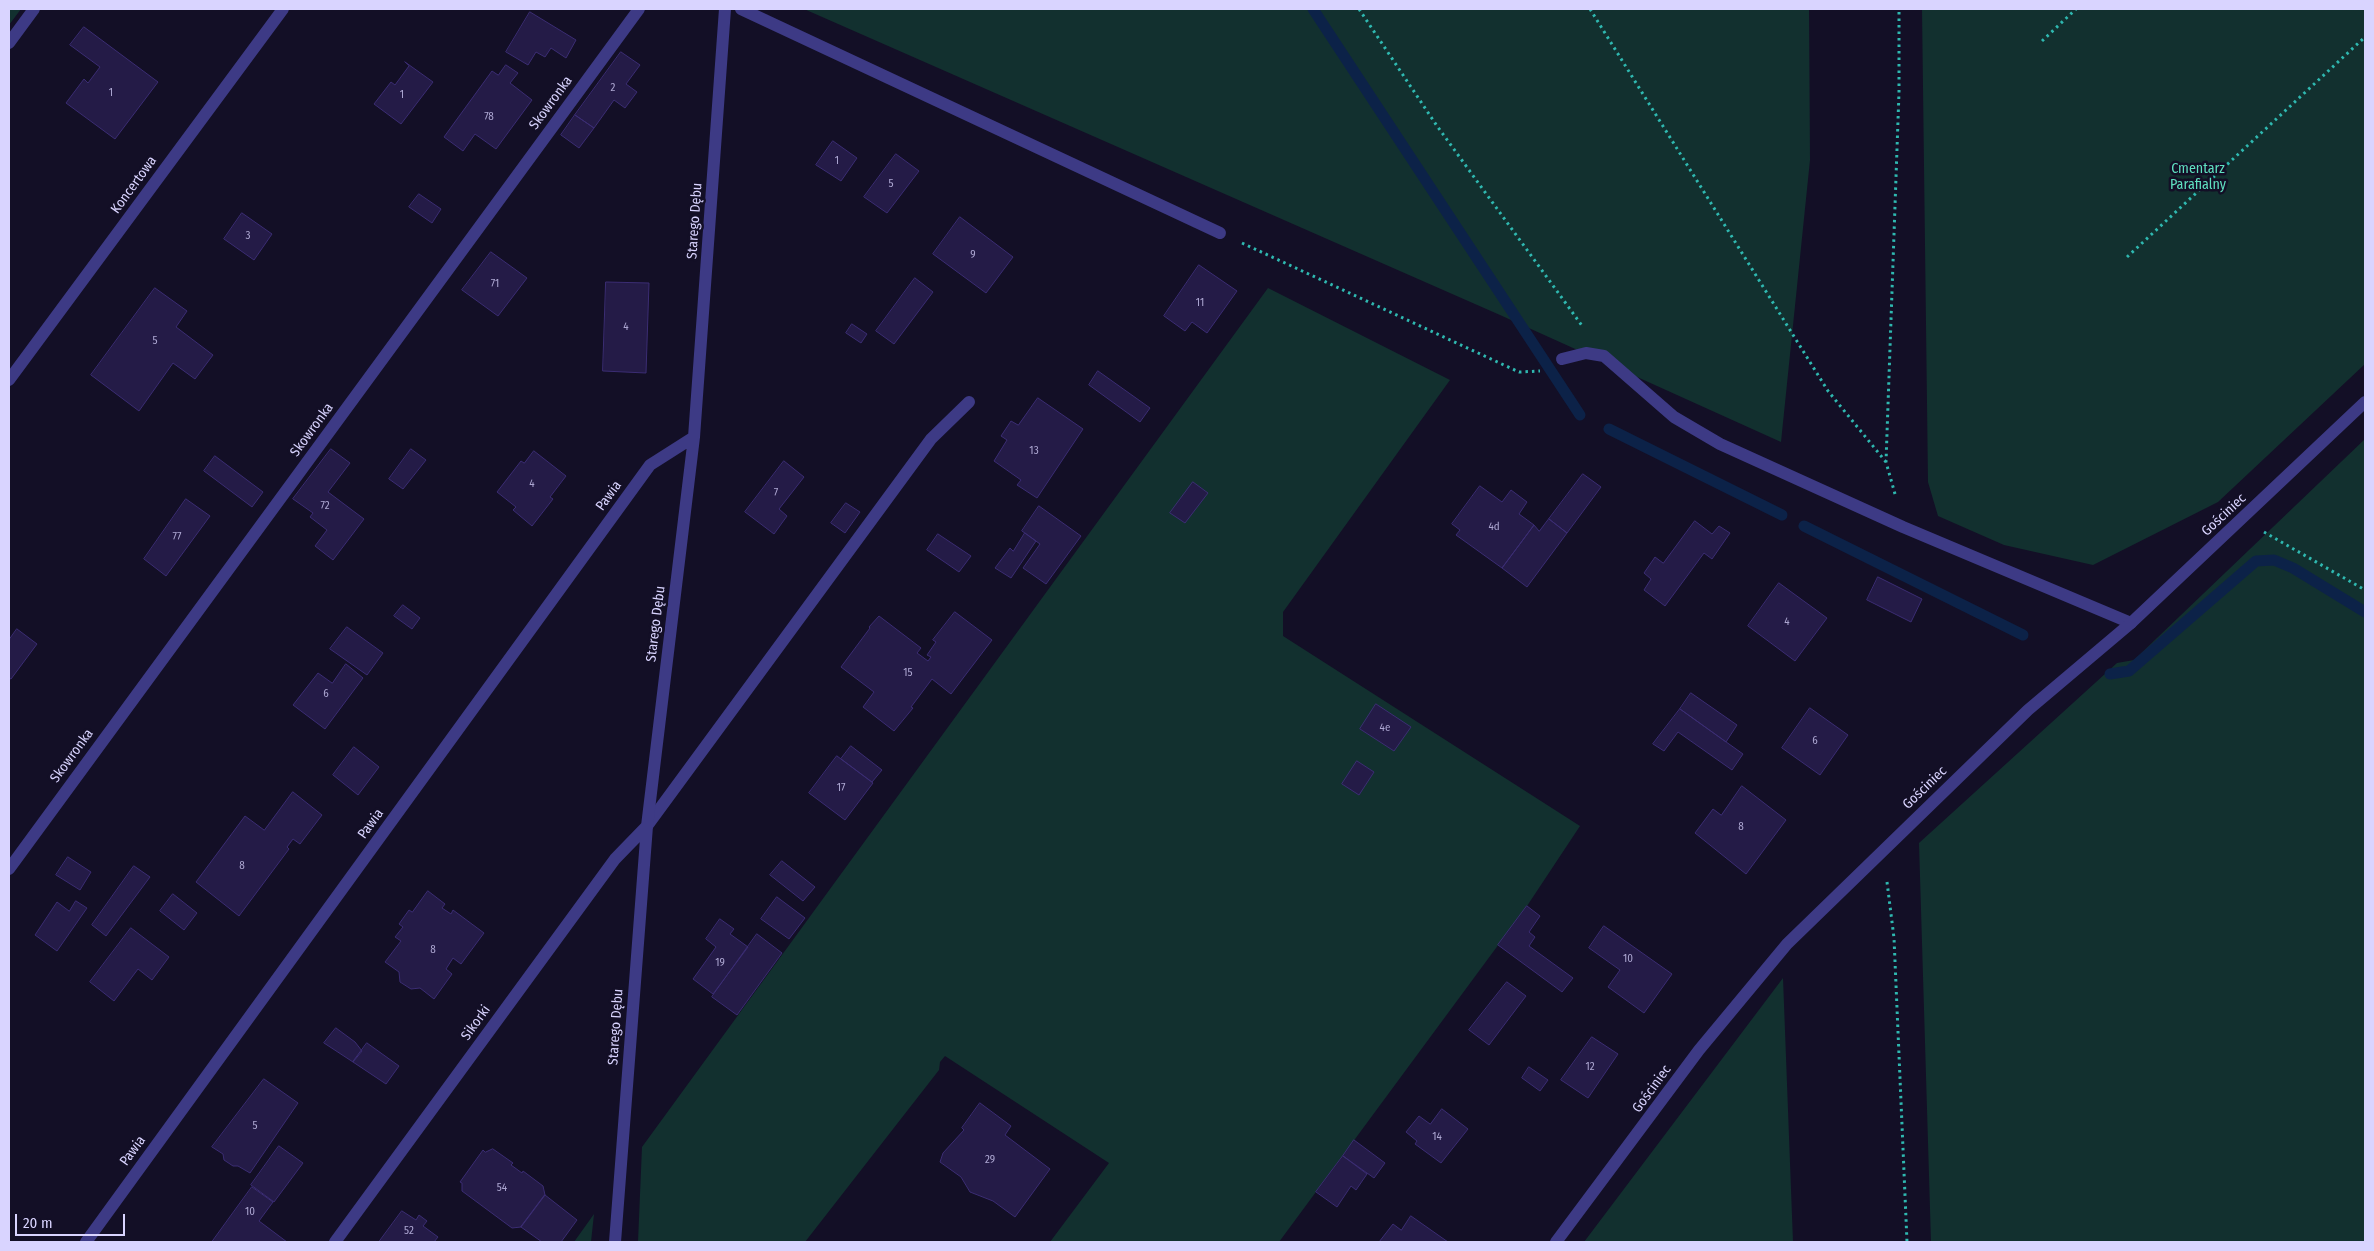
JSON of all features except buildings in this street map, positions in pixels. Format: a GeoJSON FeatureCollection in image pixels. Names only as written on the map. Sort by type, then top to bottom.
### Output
{"type":"FeatureCollection","features":[{"type":"Feature","properties":{"kind":"street"},"geometry":{"type":"LineString","coordinates":[[9,43],[34,9]]}},
{"type":"Feature","properties":{"kind":"street","name":"Koncertowa"},"geometry":{"type":"LineString","coordinates":[[9,380],[283,9]]}},
{"type":"Feature","properties":{"kind":"street","name":"Skowronka"},"geometry":{"type":"LineString","coordinates":[[9,869],[639,9]]}},
{"type":"Feature","properties":{"kind":"street","name":"Starego Dębu"},"geometry":{"type":"LineString","coordinates":[[615,1242],[646,826],[694,436],[725,9]]}},
{"type":"Feature","properties":{"kind":"street"},"geometry":{"type":"LineString","coordinates":[[741,9],[1220,233]]}},
{"type":"Feature","properties":{"kind":"street"},"geometry":{"type":"LineString","coordinates":[[1562,359],[1586,353],[1604,356],[1674,417],[1720,444],[1904,528],[2131,623]]}},
{"type":"Feature","properties":{"kind":"street","name":"Sikorki"},"geometry":{"type":"LineString","coordinates":[[335,1242],[615,859],[646,826],[931,439],[969,402]]}},
{"type":"Feature","properties":{"kind":"street","name":"Gościniec"},"geometry":{"type":"LineString","coordinates":[[1556,1242],[1700,1050],[1787,944],[2028,710],[2131,623],[2365,402]]}},
{"type":"Feature","properties":{"kind":"street","name":"Pawia"},"geometry":{"type":"LineString","coordinates":[[86,1242],[650,465],[694,436]]}},
{"type":"Feature","properties":{"kind":"path"},"geometry":{"type":"LineString","coordinates":[[1359,9],[1437,126],[1604,356]]}},
{"type":"Feature","properties":{"kind":"path"},"geometry":{"type":"LineString","coordinates":[[1590,9],[1828,391],[1886,462]]}},
{"type":"Feature","properties":{"kind":"path"},"geometry":{"type":"LineString","coordinates":[[1899,9],[1899,101],[1886,462],[1904,528]]}},
{"type":"Feature","properties":{"kind":"path"},"geometry":{"type":"LineString","coordinates":[[2042,41],[2076,9]]}},
{"type":"Feature","properties":{"kind":"path"},"geometry":{"type":"LineString","coordinates":[[2127,257],[2365,37]]}},
{"type":"Feature","properties":{"kind":"path"},"geometry":{"type":"LineString","coordinates":[[1220,233],[1519,372],[1542,371]]}},
{"type":"Feature","properties":{"kind":"path"},"geometry":{"type":"LineString","coordinates":[[2242,519],[2365,590]]}},
{"type":"Feature","properties":{"kind":"path"},"geometry":{"type":"LineString","coordinates":[[1883,850],[1894,938],[1907,1242]]}},
{"type":"Feature","properties":{"kind":"green space"},"geometry":{"type":"Polygon","coordinates":[[[9,9],[21,9],[9,25],[9,9]]]}},
{"type":"Feature","properties":{"kind":"green space"},"geometry":{"type":"Polygon","coordinates":[[[804,9],[1809,9],[1810,160],[1781,442],[1500,315],[804,9]]]}},
{"type":"Feature","properties":{"kind":"green space","name":"Cmentarz Parafialny"},"geometry":{"type":"Polygon","coordinates":[[[1922,9],[2365,9],[2365,364],[2218,502],[2093,565],[2004,545],[1938,516],[1928,482],[1922,9]]]}},
{"type":"Feature","properties":{"kind":"green space"},"geometry":{"type":"Polygon","coordinates":[[[1268,288],[1450,380],[1283,612],[1283,636],[1580,826],[1527,906],[1279,1242],[1050,1242],[1109,1163],[945,1056],[940,1062],[939,1070],[805,1242],[638,1242],[642,1147],[1268,288]]]}},
{"type":"Feature","properties":{"kind":"green space"},"geometry":{"type":"Polygon","coordinates":[[[2365,439],[2365,1242],[1931,1242],[1919,843],[2117,663],[2134,660],[2365,439]]]}},
{"type":"Feature","properties":{"kind":"green space"},"geometry":{"type":"Polygon","coordinates":[[[1783,978],[1793,1242],[1584,1242],[1783,978]]]}},
{"type":"Feature","properties":{"kind":"green space"},"geometry":{"type":"Polygon","coordinates":[[[594,1214],[591,1242],[574,1242],[594,1214]]]}},
{"type":"Feature","properties":{"kind":"waterway"},"geometry":{"type":"LineString","coordinates":[[1313,9],[1580,415]]}},
{"type":"Feature","properties":{"kind":"waterway"},"geometry":{"type":"LineString","coordinates":[[1609,429],[1782,515]]}},
{"type":"Feature","properties":{"kind":"waterway"},"geometry":{"type":"LineString","coordinates":[[1804,526],[2023,635]]}},
{"type":"Feature","properties":{"kind":"waterway"},"geometry":{"type":"LineString","coordinates":[[2110,674],[2129,671],[2256,561],[2274,560],[2293,568],[2365,612]]}}]}
